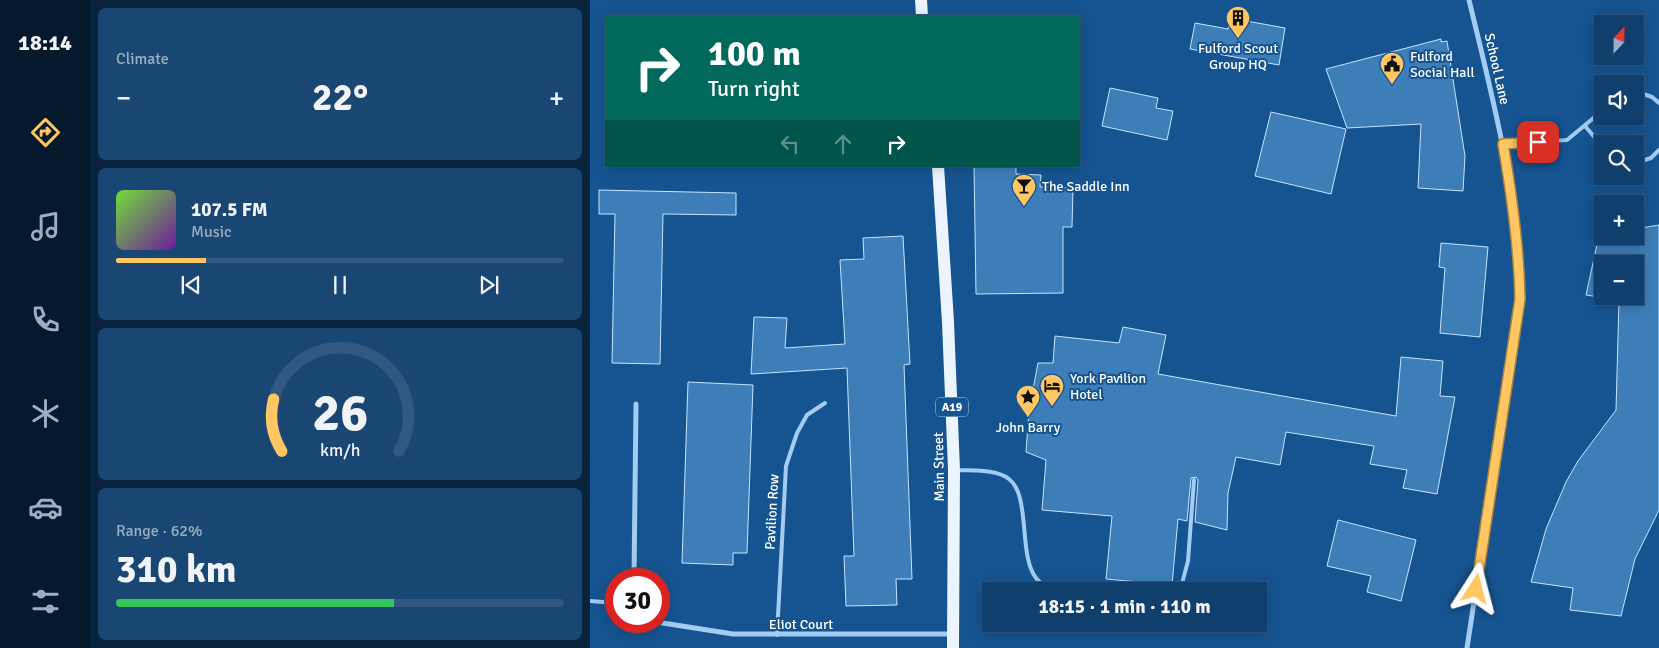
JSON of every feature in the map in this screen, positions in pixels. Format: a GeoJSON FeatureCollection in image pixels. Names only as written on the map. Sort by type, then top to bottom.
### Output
{"type":"FeatureCollection","features":[{"type":"Feature","properties":{"kind":"main road"},"geometry":{"type":"LineString","coordinates":[[921,0],[922,15]]}},
{"type":"Feature","properties":{"kind":"main road","name":"Main Street"},"geometry":{"type":"LineString","coordinates":[[938,167],[948,322],[954,470],[953,648]]}},
{"type":"Feature","properties":{"kind":"street","name":"School Lane"},"geometry":{"type":"LineString","coordinates":[[1467,648],[1520,299],[1520,267],[1503,144],[1469,0]]}},
{"type":"Feature","properties":{"kind":"street"},"geometry":{"type":"LineString","coordinates":[[634,568],[636,404]]}},
{"type":"Feature","properties":{"kind":"street","name":"Eliot Court"},"geometry":{"type":"LineString","coordinates":[[670,624],[733,634],[953,634]]}},
{"type":"Feature","properties":{"kind":"lane"},"geometry":{"type":"LineString","coordinates":[[1644,94],[1652,97],[1659,103]]}},
{"type":"Feature","properties":{"kind":"lane"},"geometry":{"type":"LineString","coordinates":[[1503,144],[1567,140],[1594,118]]}},
{"type":"Feature","properties":{"kind":"lane"},"geometry":{"type":"LineString","coordinates":[[1585,126],[1594,137]]}},
{"type":"Feature","properties":{"kind":"lane"},"geometry":{"type":"LineString","coordinates":[[1644,160],[1651,158],[1659,150]]}},
{"type":"Feature","properties":{"kind":"lane","name":"Pavilion Row"},"geometry":{"type":"LineString","coordinates":[[777,635],[786,466],[797,434],[807,415],[825,403]]}},
{"type":"Feature","properties":{"kind":"lane"},"geometry":{"type":"LineString","coordinates":[[954,470],[997,473],[1011,480],[1023,506],[1024,543],[1035,577],[1040,582]]}},
{"type":"Feature","properties":{"kind":"lane"},"geometry":{"type":"LineString","coordinates":[[1182,582],[1188,560],[1194,480]]}},
{"type":"Feature","properties":{"kind":"lane"},"geometry":{"type":"LineString","coordinates":[[590,601],[605,602]]}},
{"type":"Feature","properties":{"kind":"building","name":"Fulford Scout Group HQ"},"geometry":{"type":"Polygon","coordinates":[[[1230,18],[1285,28],[1279,65],[1190,49],[1195,23],[1228,29],[1230,18]]]}},
{"type":"Feature","properties":{"kind":"building","name":"Fulford Social Hall"},"geometry":{"type":"Polygon","coordinates":[[[1441,39],[1441,42],[1447,41],[1465,156],[1463,191],[1418,188],[1421,124],[1347,128],[1326,69],[1441,39]]]}},
{"type":"Feature","properties":{"kind":"building"},"geometry":{"type":"Polygon","coordinates":[[[1110,88],[1158,98],[1156,108],[1173,111],[1167,140],[1102,126],[1110,88]]]}},
{"type":"Feature","properties":{"kind":"building"},"geometry":{"type":"Polygon","coordinates":[[[1271,112],[1346,129],[1331,194],[1255,176],[1271,112]]]}},
{"type":"Feature","properties":{"kind":"building"},"geometry":{"type":"Polygon","coordinates":[[[974,167],[1016,167],[1016,174],[1041,175],[1040,187],[1073,188],[1072,227],[1063,227],[1063,293],[976,294],[974,167]]]}},
{"type":"Feature","properties":{"kind":"building"},"geometry":{"type":"Polygon","coordinates":[[[599,190],[736,193],[736,215],[663,214],[660,364],[612,363],[615,214],[599,214],[599,190]]]}},
{"type":"Feature","properties":{"kind":"building"},"geometry":{"type":"Polygon","coordinates":[[[1659,225],[1659,510],[1635,559],[1621,616],[1570,610],[1573,588],[1531,582],[1546,529],[1566,482],[1578,461],[1616,410],[1619,305],[1644,305],[1644,255],[1595,255],[1597,245],[1644,245],[1644,228],[1659,225]]]}},
{"type":"Feature","properties":{"kind":"building"},"geometry":{"type":"Polygon","coordinates":[[[903,236],[910,364],[904,365],[912,579],[896,579],[897,605],[846,606],[844,556],[854,556],[847,368],[751,374],[754,317],[787,318],[785,348],[845,344],[840,260],[864,259],[863,238],[903,236]]]}},
{"type":"Feature","properties":{"kind":"building"},"geometry":{"type":"Polygon","coordinates":[[[1441,243],[1488,247],[1480,337],[1440,333],[1445,268],[1439,267],[1441,243]]]}},
{"type":"Feature","properties":{"kind":"building"},"geometry":{"type":"Polygon","coordinates":[[[1594,258],[1594,296],[1586,295],[1594,258]]]}},
{"type":"Feature","properties":{"kind":"building"},"geometry":{"type":"Polygon","coordinates":[[[1123,327],[1166,335],[1158,374],[1396,416],[1401,357],[1443,361],[1440,396],[1455,397],[1437,494],[1403,488],[1407,470],[1370,464],[1374,446],[1286,432],[1280,465],[1236,457],[1228,493],[1227,530],[1195,522],[1198,480],[1196,477],[1191,478],[1187,521],[1178,519],[1172,582],[1139,582],[1106,579],[1112,516],[1042,510],[1046,460],[1026,452],[1029,410],[1038,363],[1053,363],[1055,336],[1119,343],[1123,327]]]}},
{"type":"Feature","properties":{"kind":"building"},"geometry":{"type":"Polygon","coordinates":[[[688,382],[753,385],[747,553],[733,553],[733,565],[682,563],[688,382]]]}},
{"type":"Feature","properties":{"kind":"building"},"geometry":{"type":"Polygon","coordinates":[[[1338,520],[1416,540],[1401,601],[1367,592],[1371,576],[1327,566],[1338,520]]]}},
{"type":"Feature","properties":{"kind":"place","name":"Fulford Scout Group HQ"},"geometry":{"type":"Point","coordinates":[1238,39]}},
{"type":"Feature","properties":{"kind":"place","name":"Fulford Social Hall"},"geometry":{"type":"Point","coordinates":[1392,85]}},
{"type":"Feature","properties":{"kind":"place","name":"The Saddle Inn"},"geometry":{"type":"Point","coordinates":[1024,207]}},
{"type":"Feature","properties":{"kind":"place","name":"York Pavilion Hotel"},"geometry":{"type":"Point","coordinates":[1052,407]}},
{"type":"Feature","properties":{"kind":"place","name":"John Barry"},"geometry":{"type":"Point","coordinates":[1028,418]}},
{"type":"Feature","properties":{"kind":"route"},"geometry":{"type":"LineString","coordinates":[[1476,589],[1520,299],[1520,267],[1515,219],[1503,144],[1538,142]]}}]}
